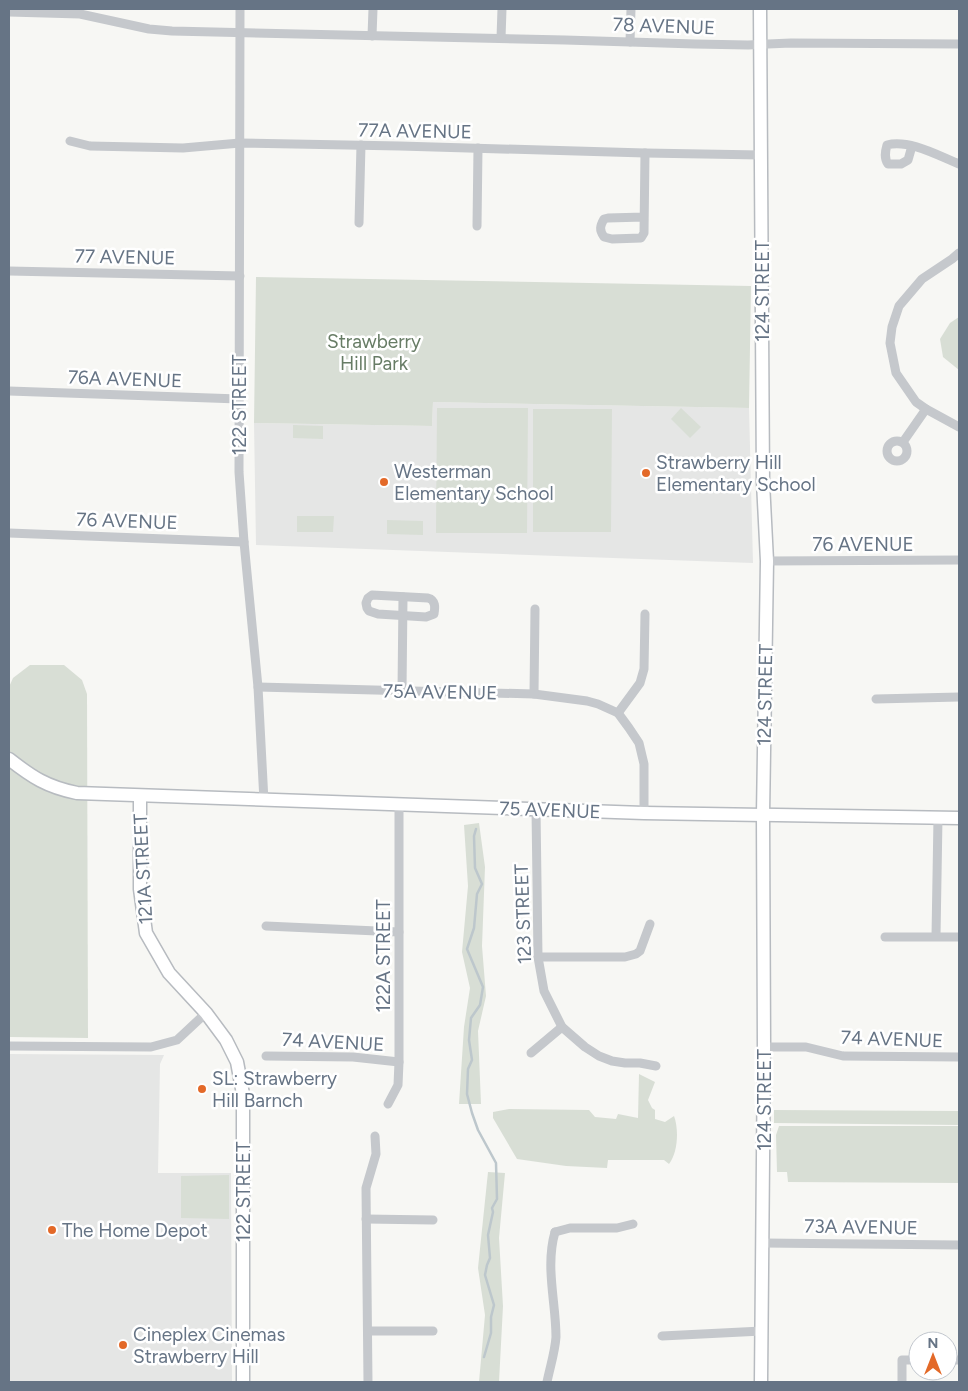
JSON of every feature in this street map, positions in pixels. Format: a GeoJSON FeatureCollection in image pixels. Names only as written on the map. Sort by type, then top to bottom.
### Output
{"type":"FeatureCollection","features":[{"type":"Feature","properties":{"kind":"street","name":"122 STREET"},"geometry":{"type":"LineString","coordinates":[[240,9],[239,472],[258,687],[264,801]]}},
{"type":"Feature","properties":{"kind":"street"},"geometry":{"type":"LineString","coordinates":[[372,9],[372,36]]}},
{"type":"Feature","properties":{"kind":"street"},"geometry":{"type":"LineString","coordinates":[[501,38],[502,9]]}},
{"type":"Feature","properties":{"kind":"street"},"geometry":{"type":"LineString","coordinates":[[630,9],[630,42]]}},
{"type":"Feature","properties":{"kind":"street","name":"124 STREET"},"geometry":{"type":"LineString","coordinates":[[760,9],[763,482],[767,560],[761,1382]]}},
{"type":"Feature","properties":{"kind":"street","name":"78 AVENUE"},"geometry":{"type":"LineString","coordinates":[[9,12],[80,14],[163,30],[240,33],[695,44],[959,44]]}},
{"type":"Feature","properties":{"kind":"street","name":"77A AVENUE"},"geometry":{"type":"LineString","coordinates":[[70,141],[90,146],[183,148],[240,143],[760,156]]}},
{"type":"Feature","properties":{"kind":"street"},"geometry":{"type":"LineString","coordinates":[[359,223],[361,146]]}},
{"type":"Feature","properties":{"kind":"street"},"geometry":{"type":"LineString","coordinates":[[912,146],[959,164]]}},
{"type":"Feature","properties":{"kind":"street"},"geometry":{"type":"LineString","coordinates":[[478,148],[478,226]]}},
{"type":"Feature","properties":{"kind":"street"},"geometry":{"type":"LineString","coordinates":[[644,217],[604,219],[600,226],[601,233],[604,237],[612,239],[641,238],[644,233],[645,154]]}},
{"type":"Feature","properties":{"kind":"street"},"geometry":{"type":"LineString","coordinates":[[959,253],[922,279],[899,306],[892,327],[890,344],[896,373],[916,402],[959,427]]}},
{"type":"Feature","properties":{"kind":"street","name":"77 AVENUE"},"geometry":{"type":"LineString","coordinates":[[9,271],[240,276]]}},
{"type":"Feature","properties":{"kind":"street","name":"76A AVENUE"},"geometry":{"type":"LineString","coordinates":[[9,391],[239,399]]}},
{"type":"Feature","properties":{"kind":"street"},"geometry":{"type":"LineString","coordinates":[[903,442],[926,409]]}},
{"type":"Feature","properties":{"kind":"street","name":"76 AVENUE"},"geometry":{"type":"LineString","coordinates":[[9,533],[244,542]]}},
{"type":"Feature","properties":{"kind":"street","name":"76 AVENUE"},"geometry":{"type":"LineString","coordinates":[[767,560],[959,560]]}},
{"type":"Feature","properties":{"kind":"street"},"geometry":{"type":"LineString","coordinates":[[372,595],[431,599],[435,606],[434,614],[426,617],[403,616],[373,613],[366,603],[368,598],[372,595]]}},
{"type":"Feature","properties":{"kind":"street"},"geometry":{"type":"LineString","coordinates":[[402,691],[403,596]]}},
{"type":"Feature","properties":{"kind":"street"},"geometry":{"type":"LineString","coordinates":[[534,694],[535,609]]}},
{"type":"Feature","properties":{"kind":"street"},"geometry":{"type":"LineString","coordinates":[[644,813],[643,756],[630,728],[618,713],[640,683],[644,669],[645,614]]}},
{"type":"Feature","properties":{"kind":"street","name":"75A AVENUE"},"geometry":{"type":"LineString","coordinates":[[258,687],[534,694],[587,701],[618,713]]}},
{"type":"Feature","properties":{"kind":"street"},"geometry":{"type":"LineString","coordinates":[[876,699],[959,697]]}},
{"type":"Feature","properties":{"kind":"street"},"geometry":{"type":"LineString","coordinates":[[9,759],[32,777],[65,791],[77,794],[140,796]]}},
{"type":"Feature","properties":{"kind":"street","name":"75 AVENUE"},"geometry":{"type":"LineString","coordinates":[[140,796],[644,813],[959,818]]}},
{"type":"Feature","properties":{"kind":"street","name":"121A STREET"},"geometry":{"type":"LineString","coordinates":[[140,796],[140,889],[146,933],[168,973],[206,1013]]}},
{"type":"Feature","properties":{"kind":"street","name":"122A STREET"},"geometry":{"type":"LineString","coordinates":[[388,1104],[398,1085],[399,1062],[399,805]]}},
{"type":"Feature","properties":{"kind":"street","name":"123 STREET"},"geometry":{"type":"LineString","coordinates":[[536,810],[538,957],[544,991],[562,1027],[585,1047],[599,1056],[612,1061],[656,1066]]}},
{"type":"Feature","properties":{"kind":"street"},"geometry":{"type":"LineString","coordinates":[[936,936],[938,818]]}},
{"type":"Feature","properties":{"kind":"street"},"geometry":{"type":"LineString","coordinates":[[538,957],[625,957],[636,954],[640,951],[650,924]]}},
{"type":"Feature","properties":{"kind":"street"},"geometry":{"type":"LineString","coordinates":[[266,926],[399,932]]}},
{"type":"Feature","properties":{"kind":"street"},"geometry":{"type":"LineString","coordinates":[[885,937],[959,937]]}},
{"type":"Feature","properties":{"kind":"street","name":"122 STREET"},"geometry":{"type":"LineString","coordinates":[[206,1013],[226,1040],[237,1062],[243,1094],[243,1382]]}},
{"type":"Feature","properties":{"kind":"street"},"geometry":{"type":"LineString","coordinates":[[9,1046],[151,1047],[177,1040],[206,1013]]}},
{"type":"Feature","properties":{"kind":"street"},"geometry":{"type":"LineString","coordinates":[[531,1052],[562,1027]]}},
{"type":"Feature","properties":{"kind":"street","name":"74 AVENUE"},"geometry":{"type":"LineString","coordinates":[[764,1047],[806,1047],[843,1056],[959,1057]]}},
{"type":"Feature","properties":{"kind":"street","name":"74 AVENUE"},"geometry":{"type":"LineString","coordinates":[[266,1056],[353,1057],[399,1062]]}},
{"type":"Feature","properties":{"kind":"street"},"geometry":{"type":"LineString","coordinates":[[368,1382],[366,1188],[376,1154],[375,1136]]}},
{"type":"Feature","properties":{"kind":"street"},"geometry":{"type":"LineString","coordinates":[[366,1219],[432,1220]]}},
{"type":"Feature","properties":{"kind":"street"},"geometry":{"type":"LineString","coordinates":[[547,1382],[556,1336],[551,1282],[554,1230],[617,1228],[633,1224]]}},
{"type":"Feature","properties":{"kind":"street","name":"73A AVENUE"},"geometry":{"type":"LineString","coordinates":[[763,1242],[959,1245]]}},
{"type":"Feature","properties":{"kind":"street"},"geometry":{"type":"LineString","coordinates":[[368,1331],[432,1331]]}},
{"type":"Feature","properties":{"kind":"street"},"geometry":{"type":"LineString","coordinates":[[662,1336],[762,1331]]}},
{"type":"Feature","properties":{"kind":"street"},"geometry":{"type":"LineString","coordinates":[[902,1382],[902,1360],[908,1360]]}},
{"type":"Feature","properties":{"kind":"shaded area"},"geometry":{"type":"Polygon","coordinates":[[[433,402],[749,408],[753,563],[256,545],[254,423],[432,426],[433,402]]]}},
{"type":"Feature","properties":{"kind":"shaded area"},"geometry":{"type":"Polygon","coordinates":[[[9,1054],[164,1055],[160,1064],[158,1173],[231,1173],[232,1382],[9,1382],[9,1054]]]}},
{"type":"Feature","properties":{"kind":"green space","name":"Strawberry Hill Park"},"geometry":{"type":"Polygon","coordinates":[[[256,277],[751,286],[749,408],[433,402],[432,426],[254,423],[256,277]]]}},
{"type":"Feature","properties":{"kind":"green space"},"geometry":{"type":"Polygon","coordinates":[[[959,317],[959,370],[943,357],[940,339],[950,323],[959,317]]]}},
{"type":"Feature","properties":{"kind":"green space"},"geometry":{"type":"Polygon","coordinates":[[[437,408],[528,408],[527,533],[436,533],[437,408]]]}},
{"type":"Feature","properties":{"kind":"green space"},"geometry":{"type":"Polygon","coordinates":[[[681,408],[701,427],[690,438],[671,419],[681,408]]]}},
{"type":"Feature","properties":{"kind":"green space"},"geometry":{"type":"Polygon","coordinates":[[[533,409],[612,409],[611,532],[533,532],[533,409]]]}},
{"type":"Feature","properties":{"kind":"green space"},"geometry":{"type":"Polygon","coordinates":[[[293,425],[323,426],[323,439],[293,438],[293,425]]]}},
{"type":"Feature","properties":{"kind":"green space"},"geometry":{"type":"Polygon","coordinates":[[[297,516],[334,516],[333,532],[297,532],[297,516]]]}},
{"type":"Feature","properties":{"kind":"green space"},"geometry":{"type":"Polygon","coordinates":[[[387,520],[423,521],[423,535],[387,534],[387,520]]]}},
{"type":"Feature","properties":{"kind":"green space"},"geometry":{"type":"Polygon","coordinates":[[[30,665],[64,665],[82,680],[87,694],[88,1038],[9,1037],[9,687],[13,678],[30,665]]]}},
{"type":"Feature","properties":{"kind":"green space"},"geometry":{"type":"Polygon","coordinates":[[[479,823],[485,867],[482,946],[486,996],[478,1031],[481,1104],[459,1104],[464,1027],[470,988],[462,952],[468,886],[464,825],[479,823]]]}},
{"type":"Feature","properties":{"kind":"green space"},"geometry":{"type":"Polygon","coordinates":[[[639,1074],[655,1082],[648,1100],[655,1110],[655,1119],[665,1122],[674,1116],[677,1127],[677,1141],[669,1164],[664,1160],[608,1160],[607,1168],[566,1166],[517,1159],[493,1118],[493,1112],[509,1109],[589,1110],[595,1117],[616,1119],[618,1114],[638,1118],[639,1074]]]}},
{"type":"Feature","properties":{"kind":"green space"},"geometry":{"type":"Polygon","coordinates":[[[774,1110],[959,1111],[959,1125],[774,1123],[774,1110]]]}},
{"type":"Feature","properties":{"kind":"green space"},"geometry":{"type":"Polygon","coordinates":[[[779,1126],[959,1126],[959,1183],[788,1182],[787,1172],[777,1172],[776,1135],[779,1126]]]}},
{"type":"Feature","properties":{"kind":"green space"},"geometry":{"type":"Polygon","coordinates":[[[488,1172],[505,1173],[499,1238],[503,1306],[499,1382],[479,1382],[485,1315],[478,1268],[488,1172]]]}},
{"type":"Feature","properties":{"kind":"green space"},"geometry":{"type":"Polygon","coordinates":[[[229,1175],[229,1219],[181,1218],[181,1176],[229,1175]]]}},
{"type":"Feature","properties":{"kind":"waterway"},"geometry":{"type":"LineString","coordinates":[[476,829],[474,836],[475,868],[482,884],[477,894],[474,928],[467,949],[483,987],[480,1005],[471,1018],[469,1040],[472,1060],[468,1069],[467,1094],[478,1130],[496,1163],[497,1199],[492,1208],[493,1212],[488,1235],[490,1258],[485,1275],[494,1305],[491,1317],[491,1333],[484,1357]]}},
{"type":"Feature","properties":{"kind":"place","name":"Strawberry Hill Elementary School"},"geometry":{"type":"Point","coordinates":[646,473]}},
{"type":"Feature","properties":{"kind":"place","name":"Westerman Elementary School"},"geometry":{"type":"Point","coordinates":[384,482]}},
{"type":"Feature","properties":{"kind":"place","name":"SL: Strawberry Hill Barnch"},"geometry":{"type":"Point","coordinates":[202,1089]}},
{"type":"Feature","properties":{"kind":"place","name":"The Home Depot"},"geometry":{"type":"Point","coordinates":[52,1230]}},
{"type":"Feature","properties":{"kind":"place","name":"Cineplex Cinemas Strawberry Hill"},"geometry":{"type":"Point","coordinates":[123,1345]}}]}
